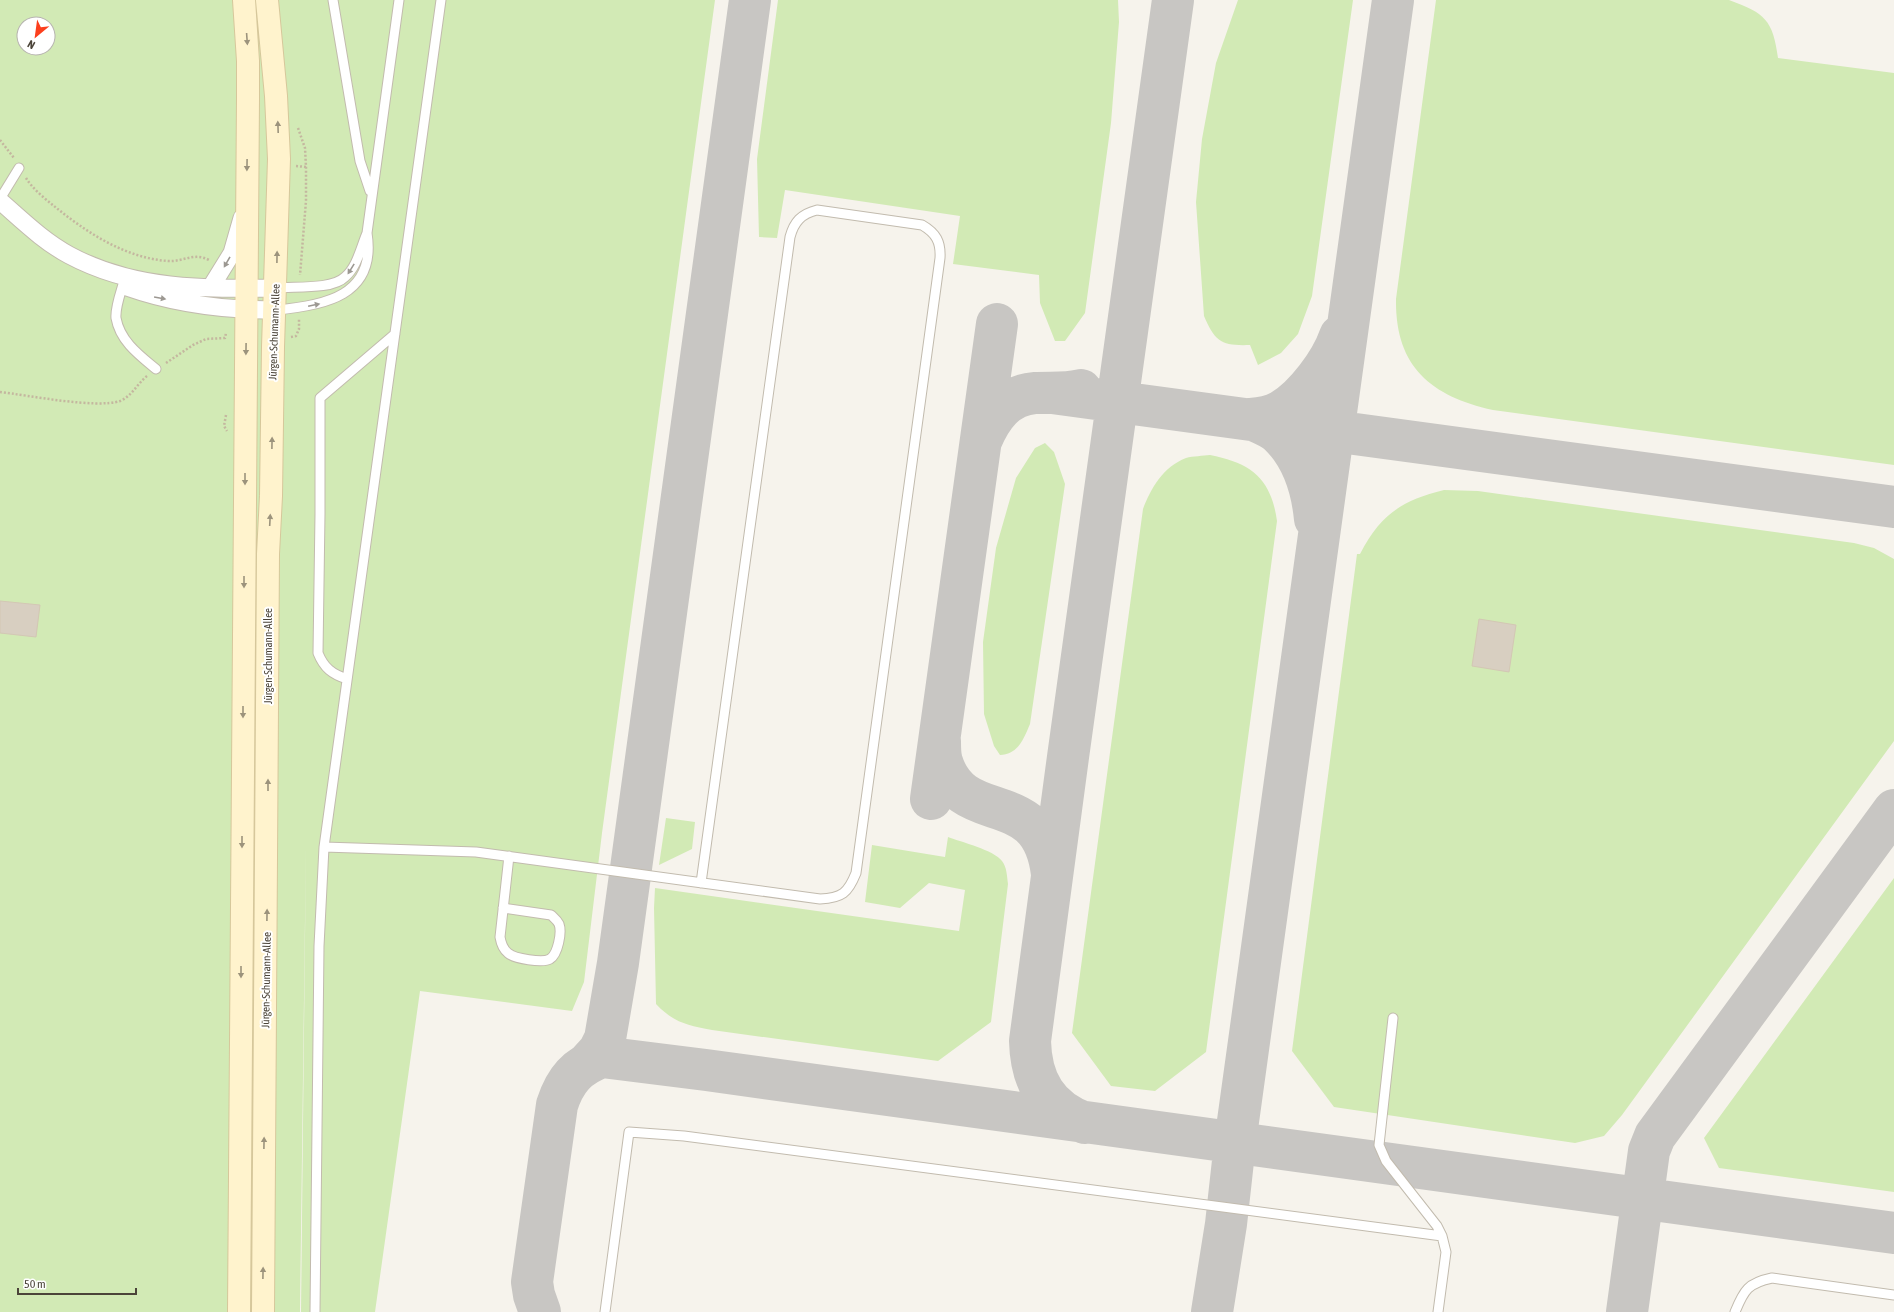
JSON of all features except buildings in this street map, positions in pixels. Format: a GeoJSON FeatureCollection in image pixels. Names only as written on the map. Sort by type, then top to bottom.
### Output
{"type":"FeatureCollection","features":[{"type":"Feature","properties":{"kind":"street"},"geometry":{"type":"LineString","coordinates":[[239,1312],[237,310],[247,289],[248,61],[244,0]]}},
{"type":"Feature","properties":{"kind":"street","name":"Jürgen-Schumann-Allee"},"geometry":{"type":"LineString","coordinates":[[263,1312],[268,554],[272,496],[278,125],[267,0]]}},
{"type":"Feature","properties":{"kind":"street"},"geometry":{"type":"LineString","coordinates":[[211,287],[232,253],[247,198]]}},
{"type":"Feature","properties":{"kind":"street"},"geometry":{"type":"LineString","coordinates":[[0,200],[44,239],[68,255],[153,296],[237,310],[275,310]]}},
{"type":"Feature","properties":{"kind":"street"},"geometry":{"type":"LineString","coordinates":[[124,281],[180,288],[276,288]]}},
{"type":"Feature","properties":{"kind":"lane"},"geometry":{"type":"LineString","coordinates":[[333,0],[360,161],[371,194]]}},
{"type":"Feature","properties":{"kind":"lane"},"geometry":{"type":"LineString","coordinates":[[275,310],[299,308],[323,303],[344,295],[355,284],[365,269],[370,250],[367,233],[371,194],[399,0]]}},
{"type":"Feature","properties":{"kind":"lane"},"geometry":{"type":"LineString","coordinates":[[315,1312],[319,946],[324,847],[441,0]]}},
{"type":"Feature","properties":{"kind":"lane"},"geometry":{"type":"LineString","coordinates":[[0,200],[19,168]]}},
{"type":"Feature","properties":{"kind":"lane"},"geometry":{"type":"LineString","coordinates":[[324,847],[462,850],[509,856],[701,883],[820,899],[833,898],[843,894],[850,887],[856,873],[940,258],[940,248],[937,238],[931,230],[922,224],[817,210],[808,212],[799,218],[793,227],[790,237],[701,883]]}},
{"type":"Feature","properties":{"kind":"lane"},"geometry":{"type":"LineString","coordinates":[[276,288],[333,284],[345,278],[354,265],[367,233]]}},
{"type":"Feature","properties":{"kind":"lane"},"geometry":{"type":"LineString","coordinates":[[124,281],[116,317],[122,338],[139,356],[156,369]]}},
{"type":"Feature","properties":{"kind":"lane"},"geometry":{"type":"LineString","coordinates":[[347,679],[333,674],[322,663],[318,653],[320,398],[394,334]]}},
{"type":"Feature","properties":{"kind":"lane"},"geometry":{"type":"LineString","coordinates":[[503,908],[551,915],[556,919],[560,925],[557,947],[550,959],[544,961],[518,958],[508,954],[502,945],[500,937],[503,908],[509,856]]}},
{"type":"Feature","properties":{"kind":"lane"},"geometry":{"type":"LineString","coordinates":[[1393,1018],[1379,1145],[1386,1161],[1437,1226],[1442,1236],[1446,1252],[1438,1312]]}},
{"type":"Feature","properties":{"kind":"lane"},"geometry":{"type":"LineString","coordinates":[[605,1312],[629,1132],[700,1138],[1442,1236]]}},
{"type":"Feature","properties":{"kind":"lane"},"geometry":{"type":"LineString","coordinates":[[1735,1312],[1742,1295],[1756,1282],[1772,1278],[1894,1295]]}},
{"type":"Feature","properties":{"kind":"path"},"geometry":{"type":"LineString","coordinates":[[0,140],[13,154],[19,168],[32,185],[68,217],[92,234],[116,246],[143,256],[169,261],[190,256],[204,257],[211,260]]}},
{"type":"Feature","properties":{"kind":"path"},"geometry":{"type":"LineString","coordinates":[[296,166],[306,167]]}},
{"type":"Feature","properties":{"kind":"path"},"geometry":{"type":"LineString","coordinates":[[0,392],[89,403],[119,401],[134,392],[143,379],[156,369],[193,345],[206,339],[225,338],[228,327],[237,310]]}},
{"type":"Feature","properties":{"kind":"green space"},"geometry":{"type":"Polygon","coordinates":[[[0,0],[715,0],[602,833],[584,982],[572,1011],[420,991],[375,1312],[301,1312],[306,842],[300,1312],[0,1312],[0,0]]]}},
{"type":"Feature","properties":{"kind":"green space"},"geometry":{"type":"Polygon","coordinates":[[[778,0],[1118,0],[1119,22],[1111,123],[1085,313],[1065,341],[1055,341],[1040,303],[1039,275],[953,264],[960,216],[785,190],[777,238],[759,237],[757,159],[778,0]]]}},
{"type":"Feature","properties":{"kind":"green space"},"geometry":{"type":"Polygon","coordinates":[[[1238,0],[1353,0],[1312,296],[1298,334],[1281,353],[1258,365],[1250,345],[1233,345],[1221,341],[1212,332],[1204,316],[1196,202],[1202,139],[1216,63],[1238,0]]]}},
{"type":"Feature","properties":{"kind":"green space"},"geometry":{"type":"Polygon","coordinates":[[[1436,0],[1729,0],[1751,9],[1765,20],[1770,26],[1776,45],[1778,58],[1894,73],[1894,465],[1493,410],[1471,404],[1451,396],[1434,386],[1420,374],[1410,360],[1402,343],[1397,322],[1396,299],[1436,0]]]}},
{"type":"Feature","properties":{"kind":"green space"},"geometry":{"type":"Polygon","coordinates":[[[1045,443],[1054,452],[1065,484],[1030,724],[1020,745],[1011,752],[1000,755],[994,746],[984,714],[983,642],[996,548],[1016,478],[1035,448],[1045,443]]]}},
{"type":"Feature","properties":{"kind":"green space"},"geometry":{"type":"Polygon","coordinates":[[[1210,455],[1237,463],[1248,468],[1257,475],[1264,483],[1270,494],[1277,521],[1206,1052],[1155,1091],[1111,1086],[1072,1033],[1143,509],[1154,486],[1164,473],[1171,467],[1186,458],[1210,455]]]}},
{"type":"Feature","properties":{"kind":"green space"},"geometry":{"type":"Polygon","coordinates":[[[1444,490],[1478,491],[1854,543],[1874,548],[1894,559],[1894,741],[1622,1115],[1604,1136],[1575,1143],[1334,1107],[1292,1051],[1357,554],[1360,554],[1368,540],[1384,519],[1394,511],[1416,499],[1444,490]]]}},
{"type":"Feature","properties":{"kind":"green space"},"geometry":{"type":"Polygon","coordinates":[[[666,818],[695,822],[692,849],[659,865],[666,818]]]}},
{"type":"Feature","properties":{"kind":"green space"},"geometry":{"type":"Polygon","coordinates":[[[948,837],[985,850],[998,857],[1005,866],[1008,884],[991,1022],[938,1061],[712,1030],[681,1022],[669,1015],[656,1004],[655,888],[959,931],[965,890],[929,883],[900,908],[865,902],[872,845],[945,857],[948,837]]]}},
{"type":"Feature","properties":{"kind":"green space"},"geometry":{"type":"Polygon","coordinates":[[[1894,878],[1894,1192],[1719,1168],[1704,1138],[1894,878]]]}},
{"type":"Feature","properties":{"kind":"taxiway"},"geometry":{"type":"LineString","coordinates":[[589,1062],[599,1051],[605,1039],[618,963],[750,0]]}},
{"type":"Feature","properties":{"kind":"taxiway"},"geometry":{"type":"LineString","coordinates":[[1085,1123],[1061,1110],[1044,1092],[1034,1069],[1030,1041],[1173,0]]}},
{"type":"Feature","properties":{"kind":"taxiway"},"geometry":{"type":"LineString","coordinates":[[1212,1312],[1226,1224],[1235,1143],[1393,0]]}},
{"type":"Feature","properties":{"kind":"taxiway"},"geometry":{"type":"LineString","coordinates":[[931,799],[997,324]]}},
{"type":"Feature","properties":{"kind":"taxiway"},"geometry":{"type":"LineString","coordinates":[[1315,519],[1314,507],[1308,484],[1300,462],[1294,452],[1279,434],[1265,425],[1251,419],[1278,413],[1299,397],[1324,367],[1340,336]]}},
{"type":"Feature","properties":{"kind":"taxiway"},"geometry":{"type":"LineString","coordinates":[[981,441],[995,416],[1001,409],[1016,398],[1035,393],[1081,390]]}},
{"type":"Feature","properties":{"kind":"taxiway"},"geometry":{"type":"LineString","coordinates":[[1052,393],[1894,507]]}},
{"type":"Feature","properties":{"kind":"taxiway"},"geometry":{"type":"LineString","coordinates":[[940,741],[940,754],[942,762],[952,783],[966,795],[1018,817],[1033,828],[1045,846],[1052,874]]}},
{"type":"Feature","properties":{"kind":"taxiway"},"geometry":{"type":"LineString","coordinates":[[1627,1312],[1649,1151],[1655,1136],[1894,810]]}},
{"type":"Feature","properties":{"kind":"taxiway"},"geometry":{"type":"LineString","coordinates":[[540,1312],[534,1295],[532,1282],[557,1105],[564,1088],[573,1075],[586,1065],[602,1057],[1894,1233]]}}]}
